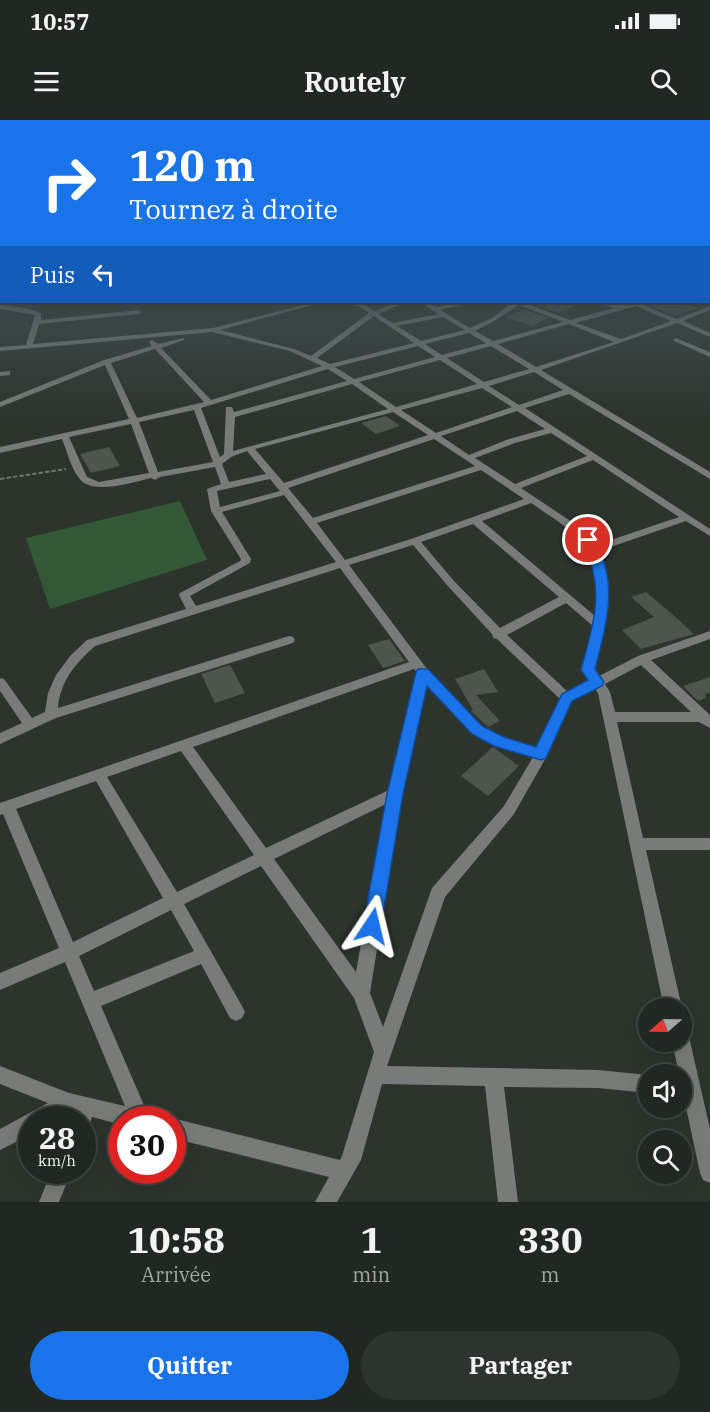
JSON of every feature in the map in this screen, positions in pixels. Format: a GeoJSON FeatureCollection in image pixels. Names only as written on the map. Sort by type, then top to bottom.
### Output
{"type":"FeatureCollection","features":[{"type":"Feature","properties":{"kind":"street"},"geometry":{"type":"LineString","coordinates":[[29,346],[38,317]]}},
{"type":"Feature","properties":{"kind":"street"},"geometry":{"type":"LineString","coordinates":[[37,322],[83,317]]}},
{"type":"Feature","properties":{"kind":"street"},"geometry":{"type":"LineString","coordinates":[[0,405],[107,362],[260,317]]}},
{"type":"Feature","properties":{"kind":"street"},"geometry":{"type":"LineString","coordinates":[[313,358],[368,317]]}},
{"type":"Feature","properties":{"kind":"street"},"geometry":{"type":"LineString","coordinates":[[381,317],[710,533]]}},
{"type":"Feature","properties":{"kind":"street"},"geometry":{"type":"LineString","coordinates":[[392,325],[431,317]]}},
{"type":"Feature","properties":{"kind":"street"},"geometry":{"type":"LineString","coordinates":[[448,317],[710,476]]}},
{"type":"Feature","properties":{"kind":"street"},"geometry":{"type":"LineString","coordinates":[[0,450],[198,407],[329,366],[469,331],[496,317]]}},
{"type":"Feature","properties":{"kind":"street"},"geometry":{"type":"LineString","coordinates":[[561,317],[621,342]]}},
{"type":"Feature","properties":{"kind":"street"},"geometry":{"type":"LineString","coordinates":[[232,415],[588,317]]}},
{"type":"Feature","properties":{"kind":"street"},"geometry":{"type":"LineString","coordinates":[[667,317],[710,335]]}},
{"type":"Feature","properties":{"kind":"street"},"geometry":{"type":"LineString","coordinates":[[65,437],[83,478],[90,483],[99,485],[155,477],[217,464],[228,455],[249,448],[534,370],[688,317]]}},
{"type":"Feature","properties":{"kind":"street"},"geometry":{"type":"LineString","coordinates":[[0,349],[212,330],[262,341],[313,358],[329,366],[564,521],[588,540],[594,549],[603,587],[600,626],[588,670],[604,692],[671,998]]}},
{"type":"Feature","properties":{"kind":"street"},"geometry":{"type":"LineString","coordinates":[[149,336],[208,402]]}},
{"type":"Feature","properties":{"kind":"street"},"geometry":{"type":"LineString","coordinates":[[676,340],[710,355]]}},
{"type":"Feature","properties":{"kind":"street"},"geometry":{"type":"LineString","coordinates":[[107,362],[134,421],[155,477]]}},
{"type":"Feature","properties":{"kind":"street"},"geometry":{"type":"LineString","coordinates":[[216,511],[284,490],[569,391]]}},
{"type":"Feature","properties":{"kind":"street"},"geometry":{"type":"LineString","coordinates":[[223,398],[232,415],[228,433],[228,455]]}},
{"type":"Feature","properties":{"kind":"street"},"geometry":{"type":"LineString","coordinates":[[198,407],[226,486]]}},
{"type":"Feature","properties":{"kind":"street"},"geometry":{"type":"LineString","coordinates":[[468,458],[512,441],[552,430]]}},
{"type":"Feature","properties":{"kind":"street"},"geometry":{"type":"LineString","coordinates":[[249,448],[311,522],[421,668],[477,730],[499,741],[541,754]]}},
{"type":"Feature","properties":{"kind":"street"},"geometry":{"type":"LineString","coordinates":[[514,488],[593,457]]}},
{"type":"Feature","properties":{"kind":"street"},"geometry":{"type":"LineString","coordinates":[[699,469],[710,465]]}},
{"type":"Feature","properties":{"kind":"street"},"geometry":{"type":"LineString","coordinates":[[311,522],[482,467]]}},
{"type":"Feature","properties":{"kind":"street"},"geometry":{"type":"LineString","coordinates":[[192,610],[184,595],[245,563],[246,559],[216,511],[212,489],[272,476]]}},
{"type":"Feature","properties":{"kind":"street"},"geometry":{"type":"LineString","coordinates":[[51,715],[51,699],[63,674],[71,660],[91,644],[192,610],[415,541],[531,500]]}},
{"type":"Feature","properties":{"kind":"street"},"geometry":{"type":"LineString","coordinates":[[594,549],[686,518]]}},
{"type":"Feature","properties":{"kind":"street"},"geometry":{"type":"LineString","coordinates":[[476,520],[565,599],[600,626]]}},
{"type":"Feature","properties":{"kind":"street"},"geometry":{"type":"LineString","coordinates":[[415,541],[452,587],[497,635],[567,698]]}},
{"type":"Feature","properties":{"kind":"street"},"geometry":{"type":"LineString","coordinates":[[497,635],[565,599]]}},
{"type":"Feature","properties":{"kind":"street"},"geometry":{"type":"LineString","coordinates":[[325,1202],[351,1160],[375,1075],[438,893],[509,810],[541,754],[567,698],[642,659],[710,635]]}},
{"type":"Feature","properties":{"kind":"street"},"geometry":{"type":"LineString","coordinates":[[0,739],[51,715],[289,640]]}},
{"type":"Feature","properties":{"kind":"street"},"geometry":{"type":"LineString","coordinates":[[642,659],[707,718]]}},
{"type":"Feature","properties":{"kind":"street"},"geometry":{"type":"LineString","coordinates":[[134,1106],[69,951],[4,808],[184,745],[421,668]]}},
{"type":"Feature","properties":{"kind":"street"},"geometry":{"type":"LineString","coordinates":[[361,993],[395,794],[421,668]]}},
{"type":"Feature","properties":{"kind":"street"},"geometry":{"type":"LineString","coordinates":[[0,682],[30,725]]}},
{"type":"Feature","properties":{"kind":"street"},"geometry":{"type":"LineString","coordinates":[[610,717],[707,718]]}},
{"type":"Feature","properties":{"kind":"street"},"geometry":{"type":"LineString","coordinates":[[184,745],[361,993],[383,1053]]}},
{"type":"Feature","properties":{"kind":"street"},"geometry":{"type":"LineString","coordinates":[[99,775],[205,954],[236,1012]]}},
{"type":"Feature","properties":{"kind":"street"},"geometry":{"type":"LineString","coordinates":[[0,982],[395,794]]}},
{"type":"Feature","properties":{"kind":"street"},"geometry":{"type":"LineString","coordinates":[[637,844],[710,844]]}},
{"type":"Feature","properties":{"kind":"street"},"geometry":{"type":"LineString","coordinates":[[90,1002],[205,954]]}},
{"type":"Feature","properties":{"kind":"street"},"geometry":{"type":"LineString","coordinates":[[0,1075],[73,1106]]}},
{"type":"Feature","properties":{"kind":"street"},"geometry":{"type":"LineString","coordinates":[[375,1075],[598,1078],[638,1083]]}},
{"type":"Feature","properties":{"kind":"street"},"geometry":{"type":"LineString","coordinates":[[494,1076],[508,1202]]}},
{"type":"Feature","properties":{"kind":"street"},"geometry":{"type":"LineString","coordinates":[[692,1097],[703,1115],[710,1173]]}},
{"type":"Feature","properties":{"kind":"street"},"geometry":{"type":"LineString","coordinates":[[0,1140],[18,1130]]}},
{"type":"Feature","properties":{"kind":"street"},"geometry":{"type":"LineString","coordinates":[[186,1131],[345,1171]]}},
{"type":"Feature","properties":{"kind":"street"},"geometry":{"type":"LineString","coordinates":[[49,1202],[56,1184]]}},
{"type":"Feature","properties":{"kind":"path"},"geometry":{"type":"LineString","coordinates":[[0,479],[78,467]]}},
{"type":"Feature","properties":{"kind":"green space"},"geometry":{"type":"Polygon","coordinates":[[[180,501],[207,560],[50,609],[26,538],[180,501]]]}},
{"type":"Feature","properties":{"kind":"building"},"geometry":{"type":"Polygon","coordinates":[[[507,317],[548,318],[532,326],[507,317]]]}},
{"type":"Feature","properties":{"kind":"building"},"geometry":{"type":"Polygon","coordinates":[[[386,416],[400,426],[376,434],[361,423],[386,416]]]}},
{"type":"Feature","properties":{"kind":"building"},"geometry":{"type":"Polygon","coordinates":[[[109,447],[120,466],[91,473],[80,454],[109,447]]]}},
{"type":"Feature","properties":{"kind":"building"},"geometry":{"type":"Polygon","coordinates":[[[646,592],[694,634],[641,649],[622,630],[654,617],[631,597],[646,592]]]}},
{"type":"Feature","properties":{"kind":"building"},"geometry":{"type":"Polygon","coordinates":[[[389,639],[405,661],[383,668],[368,645],[389,639]]]}},
{"type":"Feature","properties":{"kind":"building"},"geometry":{"type":"Polygon","coordinates":[[[230,665],[245,693],[215,703],[201,674],[230,665]]]}},
{"type":"Feature","properties":{"kind":"building"},"geometry":{"type":"Polygon","coordinates":[[[484,669],[498,692],[476,695],[500,721],[488,727],[471,711],[473,710],[455,679],[484,669]]]}},
{"type":"Feature","properties":{"kind":"building"},"geometry":{"type":"Polygon","coordinates":[[[710,677],[710,693],[705,694],[706,698],[698,701],[683,686],[710,677]]]}},
{"type":"Feature","properties":{"kind":"building"},"geometry":{"type":"Polygon","coordinates":[[[493,747],[519,766],[488,796],[461,776],[493,747]]]}},
{"type":"Feature","properties":{"kind":"route"},"geometry":{"type":"LineString","coordinates":[[372,926],[395,794],[423,672],[461,716],[477,730],[499,741],[541,754],[567,698],[597,682],[588,670],[600,626],[603,587],[599,561],[588,540]]}}]}
